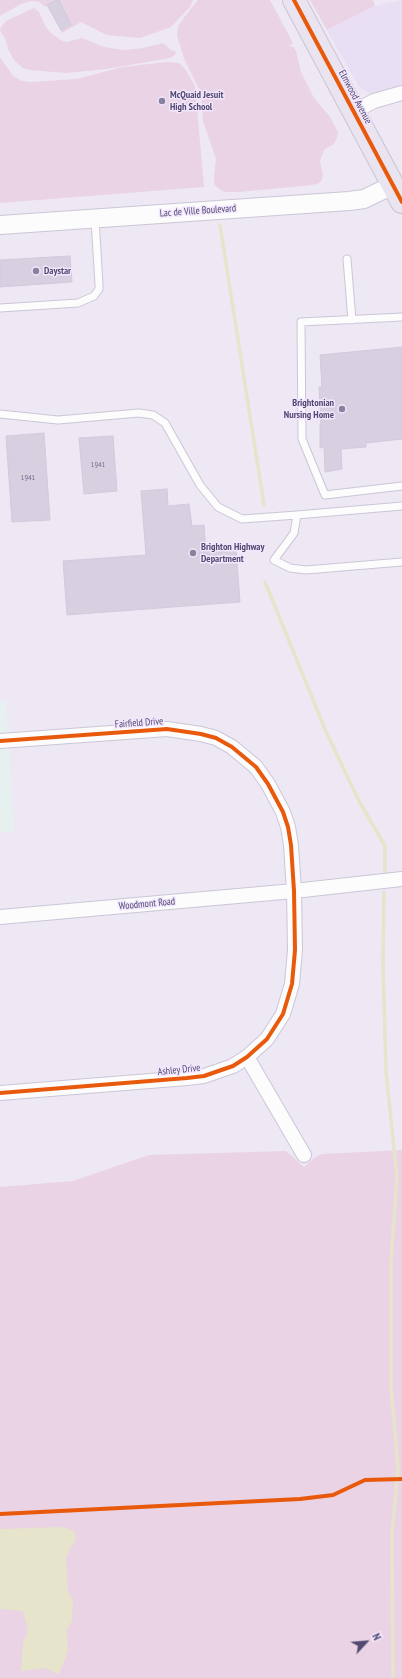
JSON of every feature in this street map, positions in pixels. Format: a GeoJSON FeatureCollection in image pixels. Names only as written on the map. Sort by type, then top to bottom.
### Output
{"type":"FeatureCollection","features":[{"type":"Feature","properties":{"kind":"main road","name":"Elmwood Avenue"},"geometry":{"type":"LineString","coordinates":[[294,0],[397,194]]}},
{"type":"Feature","properties":{"kind":"street"},"geometry":{"type":"LineString","coordinates":[[353,112],[374,101],[402,93]]}},
{"type":"Feature","properties":{"kind":"street","name":"Lac de Ville Boulevard"},"geometry":{"type":"LineString","coordinates":[[0,225],[95,217],[356,200],[372,196],[397,194]]}},
{"type":"Feature","properties":{"kind":"street","name":"Fairfield Drive"},"geometry":{"type":"LineString","coordinates":[[0,741],[167,729],[201,734],[216,738],[243,755],[256,767],[276,797],[288,827],[291,845],[294,891]]}},
{"type":"Feature","properties":{"kind":"street"},"geometry":{"type":"LineString","coordinates":[[294,891],[402,879]]}},
{"type":"Feature","properties":{"kind":"street","name":"Woodmont Road"},"geometry":{"type":"LineString","coordinates":[[0,917],[294,891]]}},
{"type":"Feature","properties":{"kind":"street","name":"Ashley Drive"},"geometry":{"type":"LineString","coordinates":[[0,1093],[204,1076],[233,1066],[247,1057],[267,1039],[283,1014],[288,1001],[294,969],[294,891]]}},
{"type":"Feature","properties":{"kind":"street"},"geometry":{"type":"LineString","coordinates":[[247,1057],[304,1155]]}},
{"type":"Feature","properties":{"kind":"lane"},"geometry":{"type":"LineString","coordinates":[[0,308],[78,303],[94,296],[99,289],[95,217]]}},
{"type":"Feature","properties":{"kind":"lane"},"geometry":{"type":"LineString","coordinates":[[347,260],[352,320]]}},
{"type":"Feature","properties":{"kind":"lane"},"geometry":{"type":"LineString","coordinates":[[402,317],[301,322],[302,439],[325,495],[402,486]]}},
{"type":"Feature","properties":{"kind":"lane"},"geometry":{"type":"LineString","coordinates":[[0,414],[58,420],[139,413],[153,415],[165,423],[200,485],[218,507],[242,519],[297,516],[402,506]]}},
{"type":"Feature","properties":{"kind":"lane"},"geometry":{"type":"LineString","coordinates":[[297,516],[294,533],[274,560],[290,568],[306,570],[402,562]]}},
{"type":"Feature","properties":{"kind":"shaded area"},"geometry":{"type":"Polygon","coordinates":[[[0,0],[193,0],[190,7],[171,27],[140,38],[107,35],[81,22],[62,33],[47,5],[45,7],[39,2],[32,1],[21,4],[0,16],[0,0]]]}},
{"type":"Feature","properties":{"kind":"shaded area"},"geometry":{"type":"Polygon","coordinates":[[[198,0],[270,0],[293,43],[289,46],[293,47],[296,51],[301,72],[314,98],[330,117],[338,132],[334,144],[325,149],[322,155],[320,161],[323,175],[322,180],[319,183],[312,185],[239,192],[225,192],[214,184],[216,159],[203,121],[201,93],[185,61],[177,36],[178,27],[182,20],[198,0]]]}},
{"type":"Feature","properties":{"kind":"shaded area"},"geometry":{"type":"Polygon","coordinates":[[[310,0],[373,0],[375,6],[327,30],[310,0]]]}},
{"type":"Feature","properties":{"kind":"shaded area"},"geometry":{"type":"Polygon","coordinates":[[[402,0],[402,88],[370,94],[359,87],[327,30],[375,6],[402,0]]]}},
{"type":"Feature","properties":{"kind":"shaded area"},"geometry":{"type":"Polygon","coordinates":[[[34,8],[39,12],[46,27],[51,33],[62,41],[67,42],[82,38],[104,47],[124,50],[143,48],[163,43],[171,50],[176,51],[175,55],[170,58],[106,69],[66,73],[23,68],[14,60],[8,49],[5,38],[0,31],[1,27],[6,21],[34,8]]]}},
{"type":"Feature","properties":{"kind":"shaded area"},"geometry":{"type":"Polygon","coordinates":[[[0,57],[13,76],[22,81],[31,82],[77,79],[122,67],[167,62],[179,63],[186,70],[195,86],[204,187],[0,203],[0,57]]]}},
{"type":"Feature","properties":{"kind":"shaded area"},"geometry":{"type":"Polygon","coordinates":[[[6,701],[14,831],[0,832],[0,702],[6,701]]]}},
{"type":"Feature","properties":{"kind":"shaded area"},"geometry":{"type":"Polygon","coordinates":[[[402,1150],[402,1678],[0,1678],[0,1187],[73,1181],[149,1155],[286,1151],[304,1167],[314,1158],[322,1154],[402,1150]]]}},
{"type":"Feature","properties":{"kind":"shaded area"},"geometry":{"type":"Polygon","coordinates":[[[63,1527],[74,1531],[76,1539],[66,1557],[68,1592],[73,1600],[72,1621],[67,1629],[68,1651],[59,1674],[45,1668],[21,1671],[23,1643],[28,1631],[23,1611],[0,1609],[0,1529],[63,1527]]]}},
{"type":"Feature","properties":{"kind":"building"},"geometry":{"type":"Polygon","coordinates":[[[59,0],[71,25],[61,30],[47,5],[59,0]]]}},
{"type":"Feature","properties":{"kind":"building","name":"Daystar"},"geometry":{"type":"Polygon","coordinates":[[[70,256],[72,282],[0,287],[0,260],[70,256]]]}},
{"type":"Feature","properties":{"kind":"building","name":"Brightonian Nursing Home"},"geometry":{"type":"Polygon","coordinates":[[[402,347],[402,439],[366,443],[366,447],[341,449],[342,469],[325,472],[324,447],[320,448],[321,425],[319,387],[322,387],[320,355],[402,347]]]}},
{"type":"Feature","properties":{"kind":"building"},"geometry":{"type":"Polygon","coordinates":[[[44,433],[50,520],[12,522],[6,436],[44,433]]]}},
{"type":"Feature","properties":{"kind":"building"},"geometry":{"type":"Polygon","coordinates":[[[113,436],[117,491],[84,494],[79,438],[113,436]]]}},
{"type":"Feature","properties":{"kind":"building","name":"Brighton Highway Department"},"geometry":{"type":"Polygon","coordinates":[[[167,489],[168,506],[189,504],[192,526],[204,525],[206,551],[236,549],[240,602],[67,615],[63,561],[146,555],[141,491],[167,489]]]}},
{"type":"Feature","properties":{"kind":"waterway"},"geometry":{"type":"LineString","coordinates":[[220,225],[264,505]]}},
{"type":"Feature","properties":{"kind":"waterway"},"geometry":{"type":"LineString","coordinates":[[265,582],[327,734],[360,803],[385,846],[385,873]]}},
{"type":"Feature","properties":{"kind":"waterway"},"geometry":{"type":"LineString","coordinates":[[384,892],[383,964],[386,1071],[397,1178],[391,1260],[391,1388],[398,1467],[392,1534],[393,1678]]}},
{"type":"Feature","properties":{"kind":"cycle path"},"geometry":{"type":"LineString","coordinates":[[294,0],[402,202]]}},
{"type":"Feature","properties":{"kind":"cycle path"},"geometry":{"type":"LineString","coordinates":[[0,741],[167,729],[201,734],[216,738],[232,747],[256,767],[268,784],[283,812],[288,827],[291,845],[294,891],[295,950],[292,984],[283,1014],[267,1039],[247,1057],[233,1066],[204,1076],[187,1078],[0,1093]]}},
{"type":"Feature","properties":{"kind":"cycle path"},"geometry":{"type":"LineString","coordinates":[[0,1514],[300,1499],[333,1495],[365,1480],[402,1479]]}},
{"type":"Feature","properties":{"kind":"place","name":"McQuaid Jesuit High School"},"geometry":{"type":"Point","coordinates":[162,101]}},
{"type":"Feature","properties":{"kind":"place","name":"Daystar"},"geometry":{"type":"Point","coordinates":[36,271]}},
{"type":"Feature","properties":{"kind":"place","name":"Brightonian Nursing Home"},"geometry":{"type":"Point","coordinates":[342,409]}},
{"type":"Feature","properties":{"kind":"place","name":"Brighton Highway Department"},"geometry":{"type":"Point","coordinates":[193,553]}}]}
